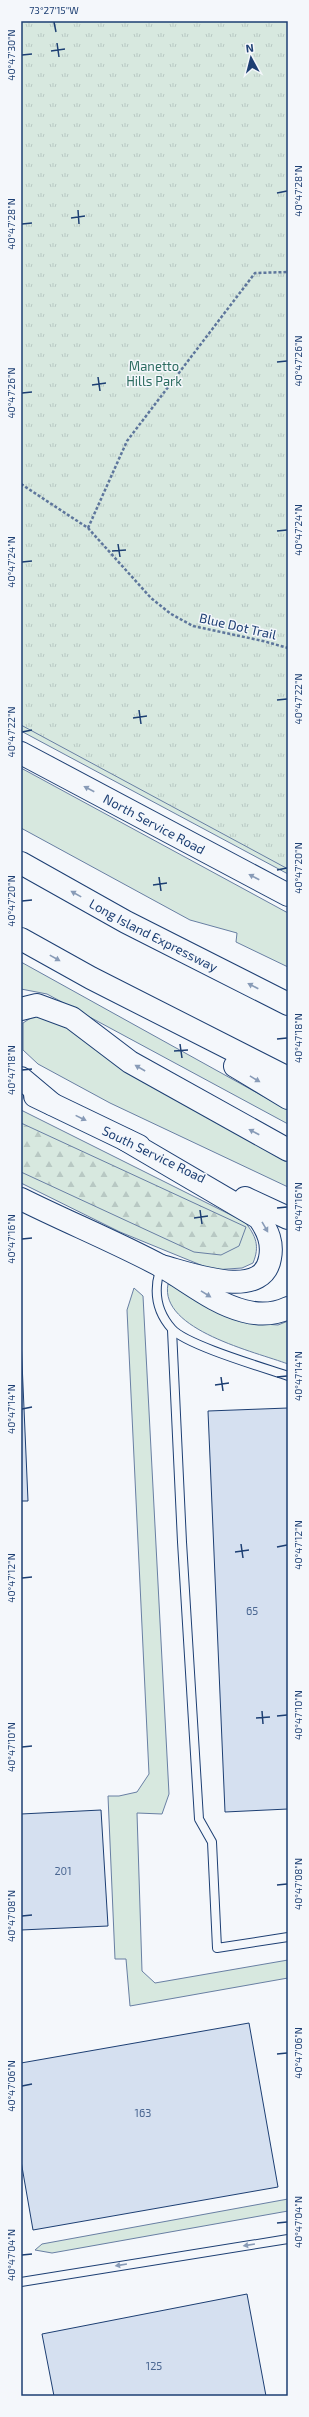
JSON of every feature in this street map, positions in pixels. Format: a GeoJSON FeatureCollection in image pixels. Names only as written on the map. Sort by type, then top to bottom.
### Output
{"type":"FeatureCollection","features":[{"type":"Feature","properties":{"kind":"main road","name":"North Service Road"},"geometry":{"type":"LineString","coordinates":[[21,753],[288,895]]}},
{"type":"Feature","properties":{"kind":"main road","name":"Long Island Expressway"},"geometry":{"type":"LineString","coordinates":[[21,864],[126,922],[288,1004]]}},
{"type":"Feature","properties":{"kind":"main road"},"geometry":{"type":"LineString","coordinates":[[21,939],[91,978],[288,1078]]}},
{"type":"Feature","properties":{"kind":"main road"},"geometry":{"type":"LineString","coordinates":[[91,978],[288,1098]]}},
{"type":"Feature","properties":{"kind":"main road"},"geometry":{"type":"LineString","coordinates":[[21,1009],[37,1005],[72,1018],[130,1062],[288,1150]]}},
{"type":"Feature","properties":{"kind":"main road"},"geometry":{"type":"LineString","coordinates":[[21,1078],[52,1104]]}},
{"type":"Feature","properties":{"kind":"main road","name":"South Service Road"},"geometry":{"type":"LineString","coordinates":[[21,1089],[288,1218]]}},
{"type":"Feature","properties":{"kind":"main road"},"geometry":{"type":"LineString","coordinates":[[126,1140],[259,1218],[267,1229],[270,1240],[270,1263],[264,1273],[253,1280],[239,1283],[161,1266]]}},
{"type":"Feature","properties":{"kind":"main road"},"geometry":{"type":"LineString","coordinates":[[21,1199],[161,1266],[218,1302],[243,1311],[272,1314],[288,1308]]}},
{"type":"Feature","properties":{"kind":"lane"},"geometry":{"type":"LineString","coordinates":[[161,1266],[156,1280],[156,1304],[172,1330],[182,1542],[199,1819],[212,1842],[217,1948],[288,1937]]}},
{"type":"Feature","properties":{"kind":"lane"},"geometry":{"type":"LineString","coordinates":[[172,1330],[201,1346],[288,1376]]}},
{"type":"Feature","properties":{"kind":"lane"},"geometry":{"type":"LineString","coordinates":[[21,2282],[288,2239]]}},
{"type":"Feature","properties":{"kind":"path"},"geometry":{"type":"LineString","coordinates":[[88,528],[127,441],[255,273],[288,272]]}},
{"type":"Feature","properties":{"kind":"path","name":"Blue Dot Trail"},"geometry":{"type":"LineString","coordinates":[[21,484],[88,528],[150,598],[171,614],[192,626],[263,641],[288,648]]}},
{"type":"Feature","properties":{"kind":"green space","name":"Manetto Hills Park"},"geometry":{"type":"Polygon","coordinates":[[[21,21],[288,21],[288,869],[21,725],[21,21]]]}},
{"type":"Feature","properties":{"kind":"green space"},"geometry":{"type":"Polygon","coordinates":[[[21,713],[288,846],[288,874],[21,731],[21,713]]]}},
{"type":"Feature","properties":{"kind":"green space"},"geometry":{"type":"Polygon","coordinates":[[[21,768],[288,913],[288,967],[236,942],[237,933],[190,920],[21,828],[21,768]]]}},
{"type":"Feature","properties":{"kind":"green space"},"geometry":{"type":"Polygon","coordinates":[[[21,962],[288,1110],[288,1124],[47,994],[21,989],[21,962]]]}},
{"type":"Feature","properties":{"kind":"green space"},"geometry":{"type":"Polygon","coordinates":[[[37,1014],[54,1016],[288,1157],[288,1187],[110,1103],[38,1064],[23,1050],[23,1023],[37,1014]]]}},
{"type":"Feature","properties":{"kind":"green space"},"geometry":{"type":"Polygon","coordinates":[[[21,1110],[245,1222],[256,1241],[256,1251],[253,1263],[242,1268],[213,1270],[120,1232],[21,1183],[21,1110]]]}},
{"type":"Feature","properties":{"kind":"green space"},"geometry":{"type":"Polygon","coordinates":[[[21,1123],[246,1227],[239,1246],[221,1255],[194,1252],[21,1172],[21,1123]]]}},
{"type":"Feature","properties":{"kind":"green space"},"geometry":{"type":"Polygon","coordinates":[[[168,1284],[264,1324],[278,1325],[288,1321],[288,1364],[234,1346],[213,1337],[194,1326],[178,1314],[169,1300],[168,1284]]]}},
{"type":"Feature","properties":{"kind":"green space"},"geometry":{"type":"Polygon","coordinates":[[[134,1288],[143,1296],[169,1794],[162,1814],[137,1813],[142,1971],[155,1983],[288,1960],[288,1978],[130,2006],[126,1959],[115,1959],[108,1796],[119,1796],[137,1792],[149,1774],[127,1310],[134,1288]]]}},
{"type":"Feature","properties":{"kind":"green space"},"geometry":{"type":"Polygon","coordinates":[[[288,2199],[288,2211],[52,2253],[35,2250],[42,2244],[288,2199]]]}},
{"type":"Feature","properties":{"kind":"building"},"geometry":{"type":"Polygon","coordinates":[[[21,1339],[28,1501],[21,1501],[21,1339]]]}},
{"type":"Feature","properties":{"kind":"building"},"geometry":{"type":"Polygon","coordinates":[[[288,1408],[288,1809],[225,1812],[208,1411],[288,1408]]]}},
{"type":"Feature","properties":{"kind":"building"},"geometry":{"type":"Polygon","coordinates":[[[101,1810],[108,1926],[21,1930],[21,1814],[101,1810]]]}},
{"type":"Feature","properties":{"kind":"building"},"geometry":{"type":"Polygon","coordinates":[[[249,2023],[278,2187],[33,2230],[21,2161],[21,2063],[249,2023]]]}},
{"type":"Feature","properties":{"kind":"building"},"geometry":{"type":"Polygon","coordinates":[[[247,2294],[266,2396],[54,2396],[42,2334],[247,2294]]]}}]}
